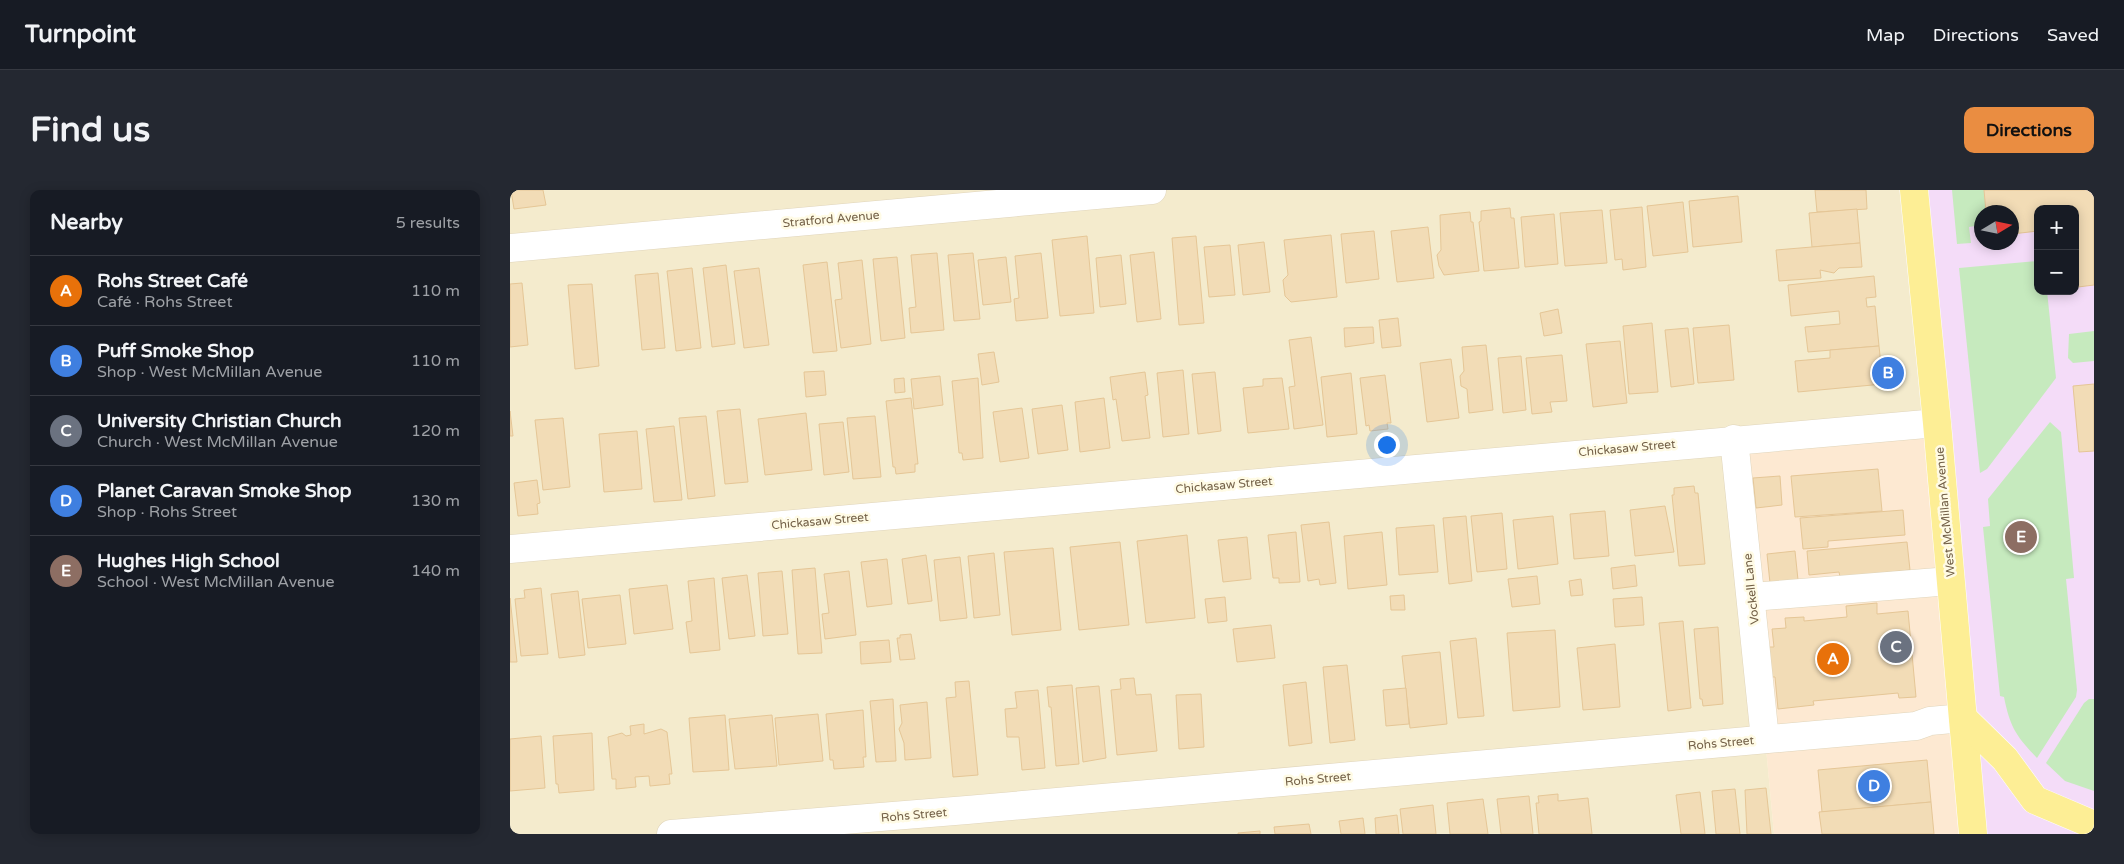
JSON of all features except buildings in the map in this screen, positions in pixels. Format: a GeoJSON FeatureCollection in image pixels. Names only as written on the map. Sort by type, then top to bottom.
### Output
{"type":"FeatureCollection","features":[{"type":"Feature","properties":{"kind":"main road","name":"West McMillan Avenue"},"geometry":{"type":"LineString","coordinates":[[1914,190],[1937,423],[1973,834]]}},
{"type":"Feature","properties":{"kind":"main road"},"geometry":{"type":"LineString","coordinates":[[1963,718],[2005,759],[2035,800],[2094,825]]}},
{"type":"Feature","properties":{"kind":"street","name":"Stratford Avenue"},"geometry":{"type":"LineString","coordinates":[[510,248],[1152,190]]}},
{"type":"Feature","properties":{"kind":"street","name":"Chickasaw Street"},"geometry":{"type":"LineString","coordinates":[[510,549],[1734,439],[1937,423]]}},
{"type":"Feature","properties":{"kind":"street","name":"Vockell Lane"},"geometry":{"type":"LineString","coordinates":[[1734,439],[1752,598],[1765,739]]}},
{"type":"Feature","properties":{"kind":"street"},"geometry":{"type":"LineString","coordinates":[[1752,598],[1950,580]]}},
{"type":"Feature","properties":{"kind":"street","name":"Rohs Street"},"geometry":{"type":"LineString","coordinates":[[672,834],[967,810],[1916,726],[1930,721],[1963,718]]}},
{"type":"Feature","properties":{"kind":"shaded area"},"geometry":{"type":"Polygon","coordinates":[[[510,190],[1914,190],[1937,423],[1752,597],[1774,834],[510,834],[510,190]]]}},
{"type":"Feature","properties":{"kind":"shaded area"},"geometry":{"type":"Polygon","coordinates":[[[1914,190],[2094,190],[2094,834],[1973,834],[1914,190]]]}},
{"type":"Feature","properties":{"kind":"shaded area"},"geometry":{"type":"Polygon","coordinates":[[[1937,423],[1973,834],[1774,834],[1752,597],[1734,439],[1937,423]]]}},
{"type":"Feature","properties":{"kind":"green space"},"geometry":{"type":"Polygon","coordinates":[[[1952,190],[1984,190],[1985,205],[1974,205],[1974,226],[1969,227],[1971,243],[1957,244],[1952,190]]]}},
{"type":"Feature","properties":{"kind":"green space"},"geometry":{"type":"Polygon","coordinates":[[[2034,261],[2034,295],[2047,295],[2056,378],[1987,469],[1980,473],[1959,268],[2034,261]]]}},
{"type":"Feature","properties":{"kind":"green space"},"geometry":{"type":"Polygon","coordinates":[[[2094,331],[2094,361],[2073,363],[2068,358],[2069,334],[2094,331]]]}},
{"type":"Feature","properties":{"kind":"green space"},"geometry":{"type":"Polygon","coordinates":[[[2050,422],[2061,432],[2074,578],[2066,579],[2077,690],[2076,697],[2037,758],[2015,730],[2004,697],[2000,696],[1983,527],[1990,526],[1988,499],[2050,422]]]}},
{"type":"Feature","properties":{"kind":"green space"},"geometry":{"type":"Polygon","coordinates":[[[2089,699],[2094,699],[2094,791],[2065,781],[2046,763],[2084,703],[2089,699]]]}},
{"type":"Feature","properties":{"kind":"place","name":"Puff Smoke Shop"},"geometry":{"type":"Point","coordinates":[1888,373]}},
{"type":"Feature","properties":{"kind":"place","name":"Hughes High School"},"geometry":{"type":"Point","coordinates":[2021,537]}},
{"type":"Feature","properties":{"kind":"place","name":"University Christian Church"},"geometry":{"type":"Point","coordinates":[1896,647]}},
{"type":"Feature","properties":{"kind":"place","name":"Rohs Street Café"},"geometry":{"type":"Point","coordinates":[1833,659]}},
{"type":"Feature","properties":{"kind":"place","name":"Planet Caravan Smoke Shop"},"geometry":{"type":"Point","coordinates":[1874,786]}}]}
